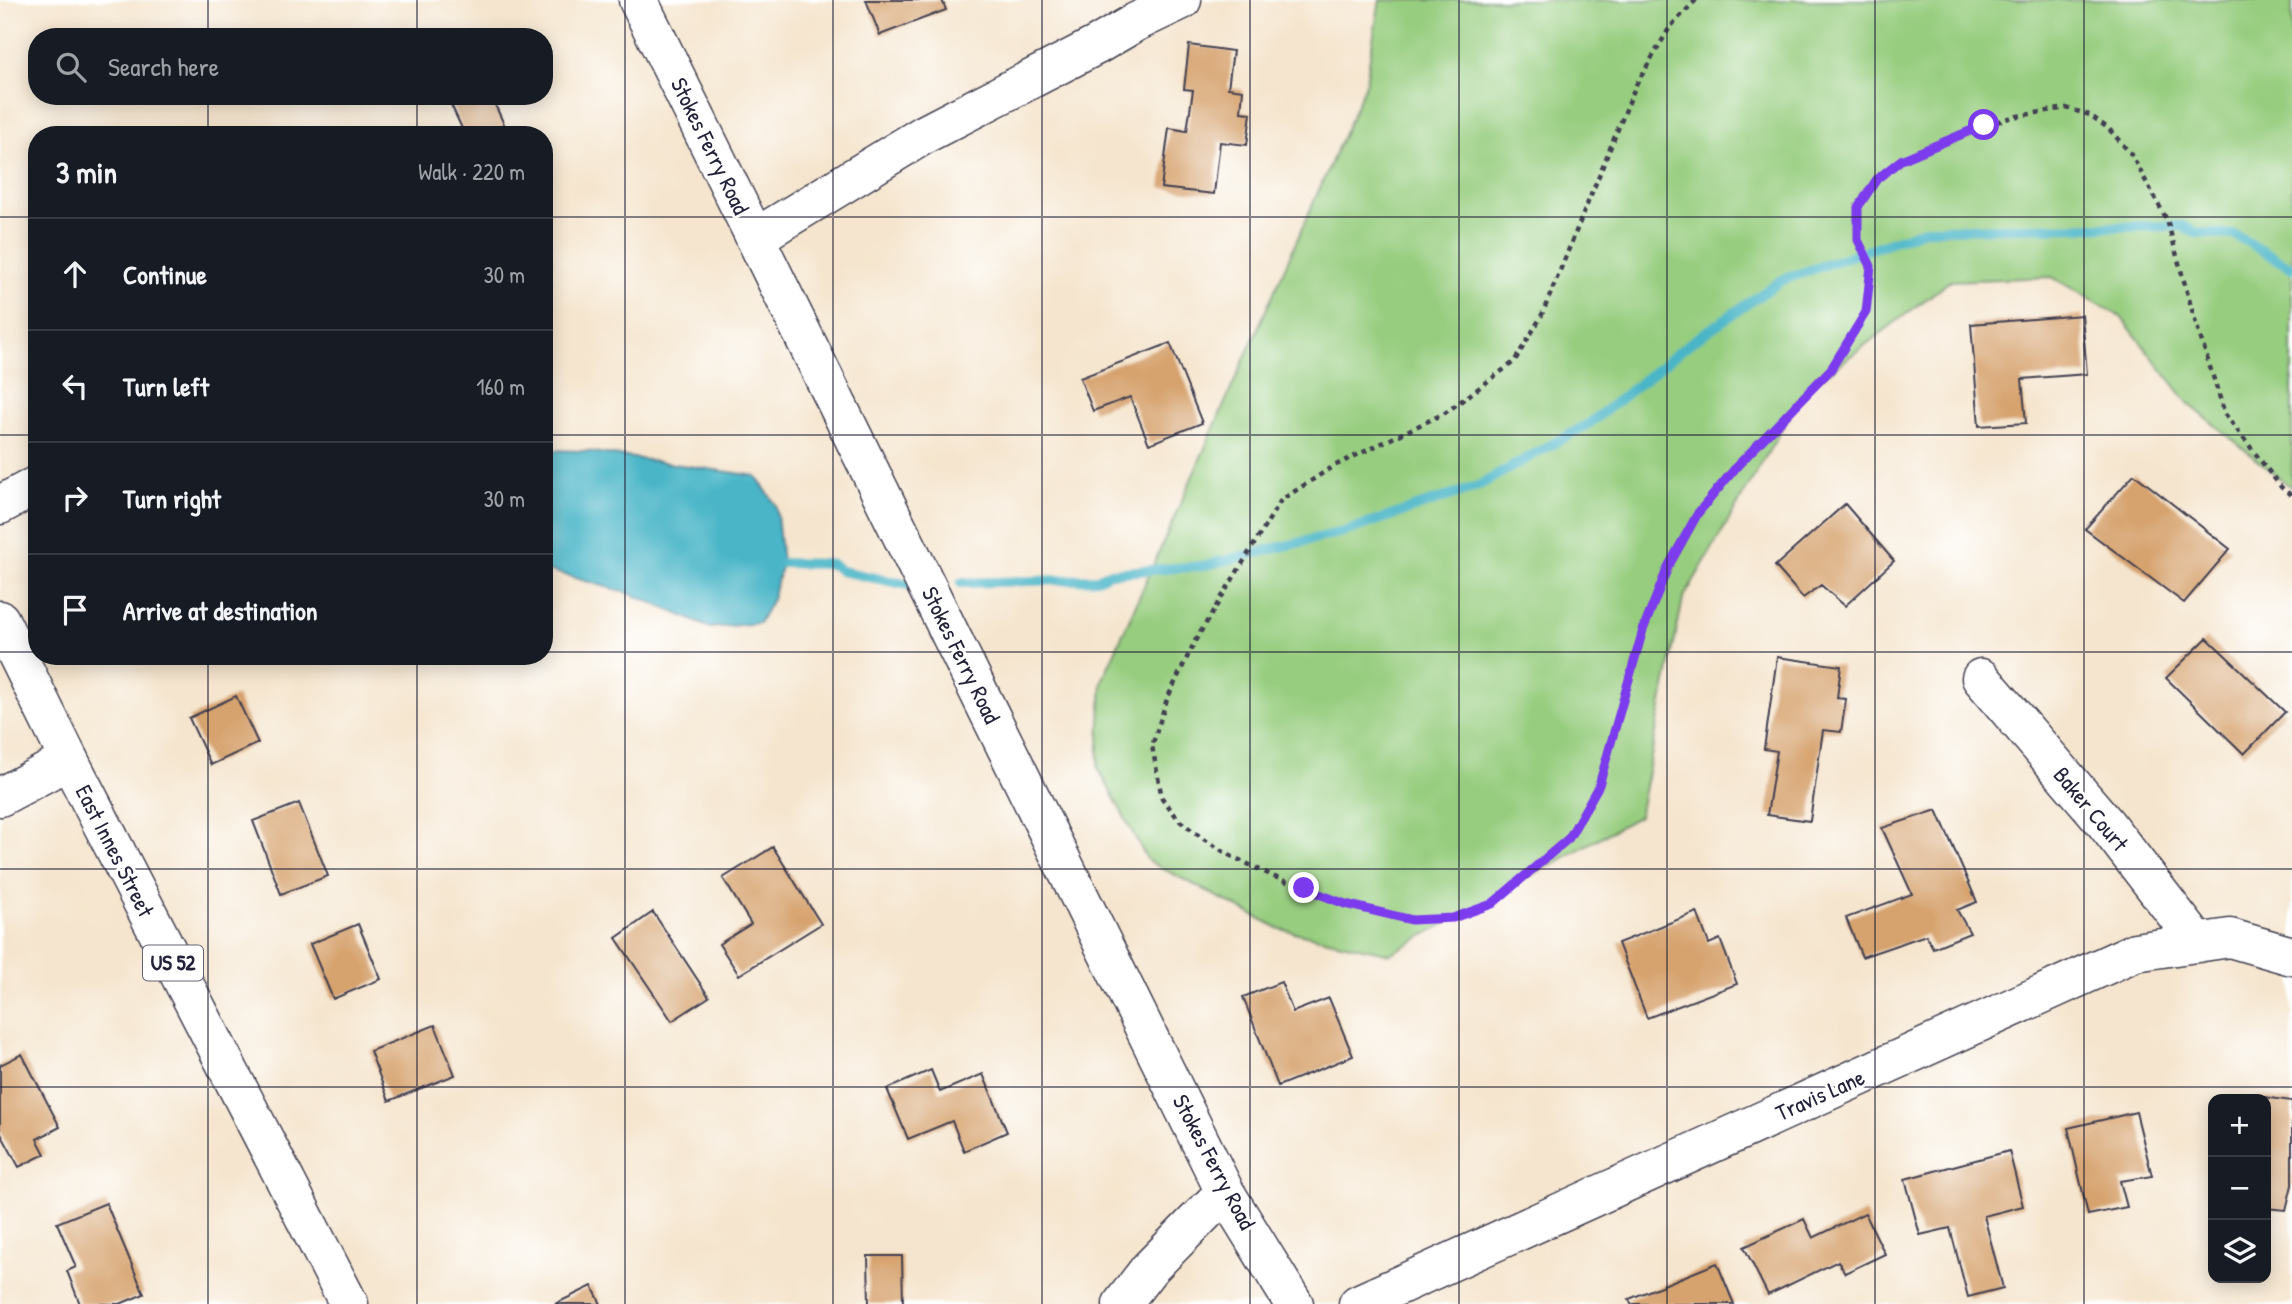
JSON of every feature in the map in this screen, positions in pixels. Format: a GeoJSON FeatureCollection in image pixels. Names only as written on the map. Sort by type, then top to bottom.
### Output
{"type":"FeatureCollection","features":[{"type":"Feature","properties":{"kind":"street","name":"Stokes Ferry Road"},"geometry":{"type":"LineString","coordinates":[[638,0],[1225,1192],[1294,1304]]}},
{"type":"Feature","properties":{"kind":"street"},"geometry":{"type":"LineString","coordinates":[[755,238],[925,134],[1182,0]]}},
{"type":"Feature","properties":{"kind":"street"},"geometry":{"type":"LineString","coordinates":[[0,505],[28,490]]}},
{"type":"Feature","properties":{"kind":"street","name":"East Innes Street"},"geometry":{"type":"LineString","coordinates":[[0,620],[69,760],[349,1304]]}},
{"type":"Feature","properties":{"kind":"street","name":"Baker Court"},"geometry":{"type":"LineString","coordinates":[[1981,678],[2106,824],[2198,943]]}},
{"type":"Feature","properties":{"kind":"street"},"geometry":{"type":"LineString","coordinates":[[0,797],[69,760]]}},
{"type":"Feature","properties":{"kind":"street","name":"Travis Lane"},"geometry":{"type":"LineString","coordinates":[[1358,1304],[2135,952],[2230,938],[2292,956]]}},
{"type":"Feature","properties":{"kind":"street"},"geometry":{"type":"LineString","coordinates":[[1122,1304],[1165,1251],[1225,1192]]}},
{"type":"Feature","properties":{"kind":"path"},"geometry":{"type":"LineString","coordinates":[[1696,0],[1670,27],[1636,85],[1541,317],[1514,362],[1445,413],[1335,466],[1281,500],[1195,641],[1167,699],[1152,746],[1163,798],[1180,821],[1229,855],[1278,878],[1345,904],[1412,920],[1453,918],[1492,904],[1532,872],[1569,838],[1599,785],[1643,630],[1668,567],[1698,513],[1738,465],[1831,369],[1866,312],[1871,266],[1858,240],[1858,207],[1877,179],[1901,160],[1957,135],[2012,117],[2066,108],[2090,115],[2109,129],[2131,153],[2167,220],[2225,414],[2281,487],[2292,496]]}},
{"type":"Feature","properties":{"kind":"green space"},"geometry":{"type":"Polygon","coordinates":[[[1380,0],[2292,0],[2292,488],[2189,404],[2121,317],[2052,277],[1950,281],[1803,392],[1683,599],[1639,816],[1390,954],[1280,929],[1148,861],[1098,768],[1102,681],[1365,86],[1380,0]]]}},
{"type":"Feature","properties":{"kind":"water"},"geometry":{"type":"Polygon","coordinates":[[[553,450],[586,451],[756,476],[776,505],[782,563],[772,599],[759,623],[710,628],[634,595],[553,572],[553,450]]]}},
{"type":"Feature","properties":{"kind":"building"},"geometry":{"type":"Polygon","coordinates":[[[866,0],[942,0],[946,10],[880,35],[866,0]]]}},
{"type":"Feature","properties":{"kind":"building"},"geometry":{"type":"Polygon","coordinates":[[[1189,45],[1233,51],[1228,88],[1243,90],[1241,112],[1251,113],[1247,145],[1220,142],[1214,194],[1161,188],[1169,128],[1187,131],[1193,90],[1184,89],[1189,45]]]}},
{"type":"Feature","properties":{"kind":"building"},"geometry":{"type":"Polygon","coordinates":[[[451,105],[495,105],[505,126],[461,126],[451,105]]]}},
{"type":"Feature","properties":{"kind":"building"},"geometry":{"type":"Polygon","coordinates":[[[2082,315],[2087,374],[2022,379],[2026,423],[1979,426],[1971,324],[2082,315]]]}},
{"type":"Feature","properties":{"kind":"building"},"geometry":{"type":"Polygon","coordinates":[[[1170,343],[1202,423],[1149,444],[1130,397],[1093,411],[1080,378],[1170,343]]]}},
{"type":"Feature","properties":{"kind":"building"},"geometry":{"type":"Polygon","coordinates":[[[2134,474],[2230,549],[2184,603],[2085,529],[2134,474]]]}},
{"type":"Feature","properties":{"kind":"building"},"geometry":{"type":"Polygon","coordinates":[[[1845,504],[1894,561],[1845,606],[1821,585],[1803,598],[1775,566],[1845,504]]]}},
{"type":"Feature","properties":{"kind":"building"},"geometry":{"type":"Polygon","coordinates":[[[2207,638],[2285,712],[2244,754],[2166,678],[2207,638]]]}},
{"type":"Feature","properties":{"kind":"building"},"geometry":{"type":"Polygon","coordinates":[[[1777,657],[1841,666],[1837,698],[1846,699],[1841,732],[1823,730],[1810,821],[1767,815],[1777,751],[1764,749],[1777,657]]]}},
{"type":"Feature","properties":{"kind":"building"},"geometry":{"type":"Polygon","coordinates":[[[236,696],[258,743],[211,765],[189,718],[236,696]]]}},
{"type":"Feature","properties":{"kind":"building"},"geometry":{"type":"Polygon","coordinates":[[[299,803],[328,876],[281,894],[253,821],[299,803]]]}},
{"type":"Feature","properties":{"kind":"building"},"geometry":{"type":"Polygon","coordinates":[[[1937,810],[1977,902],[1957,910],[1970,933],[1933,948],[1926,935],[1862,957],[1846,918],[1912,894],[1882,828],[1937,810]]]}},
{"type":"Feature","properties":{"kind":"building"},"geometry":{"type":"Polygon","coordinates":[[[773,847],[821,924],[739,975],[719,944],[751,924],[723,878],[773,847]]]}},
{"type":"Feature","properties":{"kind":"building"},"geometry":{"type":"Polygon","coordinates":[[[653,912],[709,997],[672,1021],[616,938],[653,912]]]}},
{"type":"Feature","properties":{"kind":"building"},"geometry":{"type":"Polygon","coordinates":[[[1697,912],[1709,944],[1720,939],[1737,984],[1647,1018],[1618,943],[1697,912]]]}},
{"type":"Feature","properties":{"kind":"building"},"geometry":{"type":"Polygon","coordinates":[[[358,924],[381,979],[333,999],[310,944],[358,924]]]}},
{"type":"Feature","properties":{"kind":"building"},"geometry":{"type":"Polygon","coordinates":[[[1281,982],[1293,1012],[1329,998],[1353,1056],[1278,1086],[1243,997],[1281,982]]]}},
{"type":"Feature","properties":{"kind":"building"},"geometry":{"type":"Polygon","coordinates":[[[435,1025],[455,1075],[389,1101],[370,1051],[435,1025]]]}},
{"type":"Feature","properties":{"kind":"building"},"geometry":{"type":"Polygon","coordinates":[[[22,1054],[60,1127],[37,1139],[45,1154],[19,1167],[0,1132],[0,1065],[22,1054]]]}},
{"type":"Feature","properties":{"kind":"building"},"geometry":{"type":"Polygon","coordinates":[[[931,1070],[940,1092],[983,1074],[1007,1132],[964,1151],[952,1121],[908,1139],[887,1089],[931,1070]]]}},
{"type":"Feature","properties":{"kind":"building"},"geometry":{"type":"Polygon","coordinates":[[[2271,1098],[2292,1101],[2292,1185],[2286,1210],[2271,1208],[2271,1098]]]}},
{"type":"Feature","properties":{"kind":"building"},"geometry":{"type":"Polygon","coordinates":[[[2136,1112],[2152,1176],[2120,1181],[2127,1207],[2088,1215],[2068,1128],[2136,1112]]]}},
{"type":"Feature","properties":{"kind":"building"},"geometry":{"type":"Polygon","coordinates":[[[2009,1151],[2023,1206],[1984,1216],[2003,1288],[1968,1297],[1950,1228],[1920,1235],[1905,1179],[2009,1151]]]}},
{"type":"Feature","properties":{"kind":"building"},"geometry":{"type":"Polygon","coordinates":[[[106,1203],[144,1294],[120,1304],[80,1304],[67,1271],[76,1267],[57,1223],[106,1203]]]}},
{"type":"Feature","properties":{"kind":"building"},"geometry":{"type":"Polygon","coordinates":[[[1865,1213],[1885,1254],[1845,1273],[1838,1261],[1768,1295],[1744,1247],[1804,1219],[1813,1238],[1865,1213]]]}},
{"type":"Feature","properties":{"kind":"building"},"geometry":{"type":"Polygon","coordinates":[[[868,1256],[902,1256],[903,1304],[869,1304],[868,1256]]]}},
{"type":"Feature","properties":{"kind":"building"},"geometry":{"type":"Polygon","coordinates":[[[1717,1263],[1734,1304],[1631,1304],[1629,1299],[1717,1263]]]}},
{"type":"Feature","properties":{"kind":"building"},"geometry":{"type":"Polygon","coordinates":[[[592,1286],[601,1304],[555,1304],[592,1286]]]}},
{"type":"Feature","properties":{"kind":"waterway"},"geometry":{"type":"LineString","coordinates":[[961,583],[1097,579],[1110,573],[1202,566],[1347,531],[1478,486],[1590,423],[1690,343],[1782,280],[1927,229],[2183,226],[2196,233],[2235,235],[2292,268]]}},
{"type":"Feature","properties":{"kind":"waterway"},"geometry":{"type":"LineString","coordinates":[[771,560],[782,563],[832,564],[841,571],[909,585]]}},
{"type":"Feature","properties":{"kind":"route"},"geometry":{"type":"LineString","coordinates":[[1304,888],[1345,904],[1412,920],[1453,918],[1492,904],[1569,838],[1599,785],[1643,630],[1668,567],[1698,513],[1738,465],[1831,369],[1866,312],[1871,266],[1858,240],[1858,207],[1877,179],[1901,160],[1984,125]]}}]}
